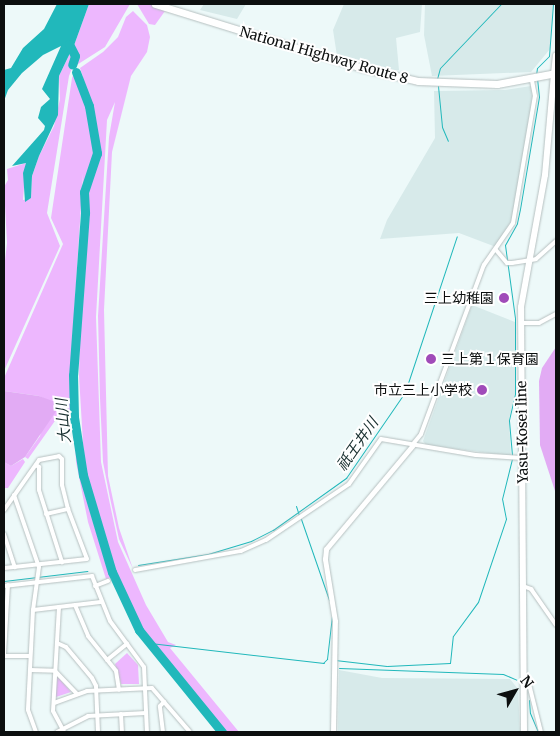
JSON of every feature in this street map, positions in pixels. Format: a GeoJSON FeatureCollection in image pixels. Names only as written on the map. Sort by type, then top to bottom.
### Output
{"type":"FeatureCollection","features":[{"type":"Feature","properties":{"kind":"highway","name":"National Highway Route 8"},"geometry":{"type":"LineString","coordinates":[[155,4],[394,76],[435,84],[496,87],[555,74]]}},
{"type":"Feature","properties":{"kind":"main road"},"geometry":{"type":"LineString","coordinates":[[555,74],[556,56]]}},
{"type":"Feature","properties":{"kind":"main road","name":"Yasu-Kosei line"},"geometry":{"type":"LineString","coordinates":[[524,732],[521,324],[545,175],[555,74]]}},
{"type":"Feature","properties":{"kind":"street"},"geometry":{"type":"LineString","coordinates":[[333,732],[335,621],[325,559],[326,549],[422,434],[484,265],[513,223],[535,96],[532,80]]}},
{"type":"Feature","properties":{"kind":"street"},"geometry":{"type":"LineString","coordinates":[[496,250],[507,263],[536,259],[556,243]]}},
{"type":"Feature","properties":{"kind":"street"},"geometry":{"type":"LineString","coordinates":[[521,324],[539,323],[556,314]]}},
{"type":"Feature","properties":{"kind":"street"},"geometry":{"type":"LineString","coordinates":[[135,570],[241,551],[266,540],[349,484],[381,439],[476,455],[522,458]]}},
{"type":"Feature","properties":{"kind":"street"},"geometry":{"type":"LineString","coordinates":[[4,510],[39,460],[59,456],[62,459],[62,485],[68,509],[87,559],[4,568]]}},
{"type":"Feature","properties":{"kind":"street"},"geometry":{"type":"LineString","coordinates":[[36,465],[39,467],[38,490],[62,562]]}},
{"type":"Feature","properties":{"kind":"street"},"geometry":{"type":"LineString","coordinates":[[14,494],[38,564],[33,610],[28,717],[36,732]]}},
{"type":"Feature","properties":{"kind":"street"},"geometry":{"type":"LineString","coordinates":[[46,514],[68,509]]}},
{"type":"Feature","properties":{"kind":"street"},"geometry":{"type":"LineString","coordinates":[[4,534],[15,567]]}},
{"type":"Feature","properties":{"kind":"street"},"geometry":{"type":"LineString","coordinates":[[30,656],[4,655],[6,586],[92,576],[101,602],[110,620],[144,667],[147,732]]}},
{"type":"Feature","properties":{"kind":"street"},"geometry":{"type":"LineString","coordinates":[[95,586],[108,581]]}},
{"type":"Feature","properties":{"kind":"street"},"geometry":{"type":"LineString","coordinates":[[523,586],[531,589],[556,625]]}},
{"type":"Feature","properties":{"kind":"street"},"geometry":{"type":"LineString","coordinates":[[33,610],[101,602]]}},
{"type":"Feature","properties":{"kind":"street"},"geometry":{"type":"LineString","coordinates":[[75,605],[88,636],[118,676],[120,690]]}},
{"type":"Feature","properties":{"kind":"street"},"geometry":{"type":"LineString","coordinates":[[59,607],[53,711],[63,731]]}},
{"type":"Feature","properties":{"kind":"street"},"geometry":{"type":"LineString","coordinates":[[57,644],[66,647],[92,678],[96,691],[98,732]]}},
{"type":"Feature","properties":{"kind":"street"},"geometry":{"type":"LineString","coordinates":[[107,660],[127,644]]}},
{"type":"Feature","properties":{"kind":"street"},"geometry":{"type":"LineString","coordinates":[[30,670],[55,672],[77,694]]}},
{"type":"Feature","properties":{"kind":"street"},"geometry":{"type":"LineString","coordinates":[[524,679],[528,684],[541,732]]}},
{"type":"Feature","properties":{"kind":"street"},"geometry":{"type":"LineString","coordinates":[[54,704],[77,694],[152,688],[190,732]]}},
{"type":"Feature","properties":{"kind":"street"},"geometry":{"type":"LineString","coordinates":[[163,732],[160,706],[164,702]]}},
{"type":"Feature","properties":{"kind":"street"},"geometry":{"type":"LineString","coordinates":[[57,732],[63,731],[78,719],[97,715],[146,713]]}},
{"type":"Feature","properties":{"kind":"street"},"geometry":{"type":"LineString","coordinates":[[121,714],[122,732]]}},
{"type":"Feature","properties":{"kind":"shaded area"},"geometry":{"type":"Polygon","coordinates":[[[89,4],[130,4],[105,47],[72,68],[69,76],[47,213],[60,246],[4,371],[4,269],[7,243],[4,187],[8,180],[7,169],[26,163],[23,200],[31,198],[32,176],[39,156],[54,126],[60,99],[59,76],[70,53],[74,58],[72,65],[76,62],[72,51],[89,4]]]}},
{"type":"Feature","properties":{"kind":"shaded area"},"geometry":{"type":"Polygon","coordinates":[[[137,4],[170,4],[155,25],[149,24],[137,4]]]}},
{"type":"Feature","properties":{"kind":"shaded area"},"geometry":{"type":"Polygon","coordinates":[[[204,4],[246,4],[237,19],[200,10],[204,4]]]}},
{"type":"Feature","properties":{"kind":"shaded area"},"geometry":{"type":"Polygon","coordinates":[[[344,4],[422,4],[420,32],[396,38],[399,70],[390,71],[337,56],[333,30],[344,4]]]}},
{"type":"Feature","properties":{"kind":"shaded area"},"geometry":{"type":"Polygon","coordinates":[[[425,4],[553,4],[550,49],[531,72],[432,76],[424,35],[425,4]]]}},
{"type":"Feature","properties":{"kind":"shaded area"},"geometry":{"type":"Polygon","coordinates":[[[133,11],[147,25],[150,37],[147,52],[131,76],[112,152],[104,310],[108,476],[119,528],[133,569],[119,539],[103,462],[100,398],[98,316],[109,137],[115,102],[107,120],[96,317],[101,462],[118,542],[146,605],[168,642],[176,645],[170,648],[239,732],[219,732],[151,648],[119,592],[94,523],[85,477],[79,376],[83,174],[74,316],[79,459],[85,495],[110,578],[106,579],[88,522],[76,462],[74,422],[64,415],[57,418],[28,459],[25,457],[40,436],[49,401],[39,396],[4,391],[4,378],[63,244],[51,218],[72,78],[74,73],[78,81],[83,77],[80,68],[103,52],[118,37],[126,17],[133,11]]]}},
{"type":"Feature","properties":{"kind":"shaded area"},"geometry":{"type":"Polygon","coordinates":[[[531,86],[532,98],[513,217],[496,247],[459,233],[380,239],[387,220],[435,138],[434,91],[505,90],[531,86]]]}},
{"type":"Feature","properties":{"kind":"shaded area"},"geometry":{"type":"Polygon","coordinates":[[[472,305],[515,322],[515,394],[509,419],[511,456],[426,445],[423,441],[472,305]]]}},
{"type":"Feature","properties":{"kind":"shaded area"},"geometry":{"type":"Polygon","coordinates":[[[556,347],[556,494],[540,445],[539,381],[542,368],[556,347]]]}},
{"type":"Feature","properties":{"kind":"shaded area"},"geometry":{"type":"Polygon","coordinates":[[[4,391],[39,396],[61,404],[25,457],[11,466],[4,462],[4,391]]]}},
{"type":"Feature","properties":{"kind":"shaded area"},"geometry":{"type":"Polygon","coordinates":[[[23,459],[25,462],[8,488],[4,488],[4,462],[11,466],[23,459]]]}},
{"type":"Feature","properties":{"kind":"shaded area"},"geometry":{"type":"Polygon","coordinates":[[[127,653],[138,665],[139,684],[121,684],[115,664],[127,653]]]}},
{"type":"Feature","properties":{"kind":"shaded area"},"geometry":{"type":"Polygon","coordinates":[[[339,670],[382,678],[510,679],[518,689],[520,732],[338,732],[339,670]]]}},
{"type":"Feature","properties":{"kind":"shaded area"},"geometry":{"type":"Polygon","coordinates":[[[56,676],[59,678],[71,692],[56,697],[56,676]]]}},
{"type":"Feature","properties":{"kind":"water"},"geometry":{"type":"Polygon","coordinates":[[[57,4],[89,4],[72,51],[76,62],[73,63],[70,53],[59,76],[58,115],[32,176],[31,198],[25,202],[23,173],[26,163],[12,166],[44,130],[45,126],[38,118],[41,107],[50,99],[42,89],[61,46],[43,55],[22,73],[8,90],[4,101],[4,70],[11,68],[23,48],[44,29],[57,4]]]}},
{"type":"Feature","properties":{"kind":"waterway","name":"祇王井川"},"geometry":{"type":"LineString","coordinates":[[437,79],[440,68],[501,4]]}},
{"type":"Feature","properties":{"kind":"waterway"},"geometry":{"type":"LineString","coordinates":[[536,75],[537,68],[549,56],[553,4]]}},
{"type":"Feature","properties":{"kind":"waterway","name":"大山川"},"geometry":{"type":"LineString","coordinates":[[69,44],[75,56],[72,65]]}},
{"type":"Feature","properties":{"kind":"waterway","name":"大山川"},"geometry":{"type":"LineString","coordinates":[[76,72],[89,106],[97,153],[84,192],[85,213],[73,375],[74,417],[83,475],[112,572],[139,630],[222,732]]}},
{"type":"Feature","properties":{"kind":"waterway"},"geometry":{"type":"LineString","coordinates":[[512,455],[509,420],[515,394],[515,318],[505,245],[517,223],[520,209],[539,97],[537,79]]}},
{"type":"Feature","properties":{"kind":"waterway","name":"祇王井川"},"geometry":{"type":"LineString","coordinates":[[438,86],[442,127],[448,141]]}},
{"type":"Feature","properties":{"kind":"waterway","name":"祇王井川"},"geometry":{"type":"LineString","coordinates":[[138,565],[208,554],[251,541],[273,530],[346,478],[405,392],[457,236]]}},
{"type":"Feature","properties":{"kind":"waterway"},"geometry":{"type":"LineString","coordinates":[[335,660],[387,666],[450,663],[453,636],[478,602],[506,519],[502,499],[512,459]]}},
{"type":"Feature","properties":{"kind":"waterway","name":"祇王井川"},"geometry":{"type":"LineString","coordinates":[[296,506],[299,515]]}},
{"type":"Feature","properties":{"kind":"waterway"},"geometry":{"type":"LineString","coordinates":[[301,519],[329,600]]}},
{"type":"Feature","properties":{"kind":"waterway","name":"祇王井川"},"geometry":{"type":"LineString","coordinates":[[4,581],[87,571]]}},
{"type":"Feature","properties":{"kind":"waterway"},"geometry":{"type":"LineString","coordinates":[[323,663],[327,659],[332,616]]}},
{"type":"Feature","properties":{"kind":"waterway"},"geometry":{"type":"LineString","coordinates":[[150,643],[324,663]]}},
{"type":"Feature","properties":{"kind":"waterway"},"geometry":{"type":"LineString","coordinates":[[339,668],[503,674],[517,680]]}},
{"type":"Feature","properties":{"kind":"waterway"},"geometry":{"type":"LineString","coordinates":[[529,700],[530,713],[538,732]]}},
{"type":"Feature","properties":{"kind":"place","name":"三上幼稚園"},"geometry":{"type":"Point","coordinates":[504,298]}},
{"type":"Feature","properties":{"kind":"place","name":"三上第１保育園"},"geometry":{"type":"Point","coordinates":[431,359]}},
{"type":"Feature","properties":{"kind":"place","name":"市立三上小学校"},"geometry":{"type":"Point","coordinates":[482,390]}}]}
